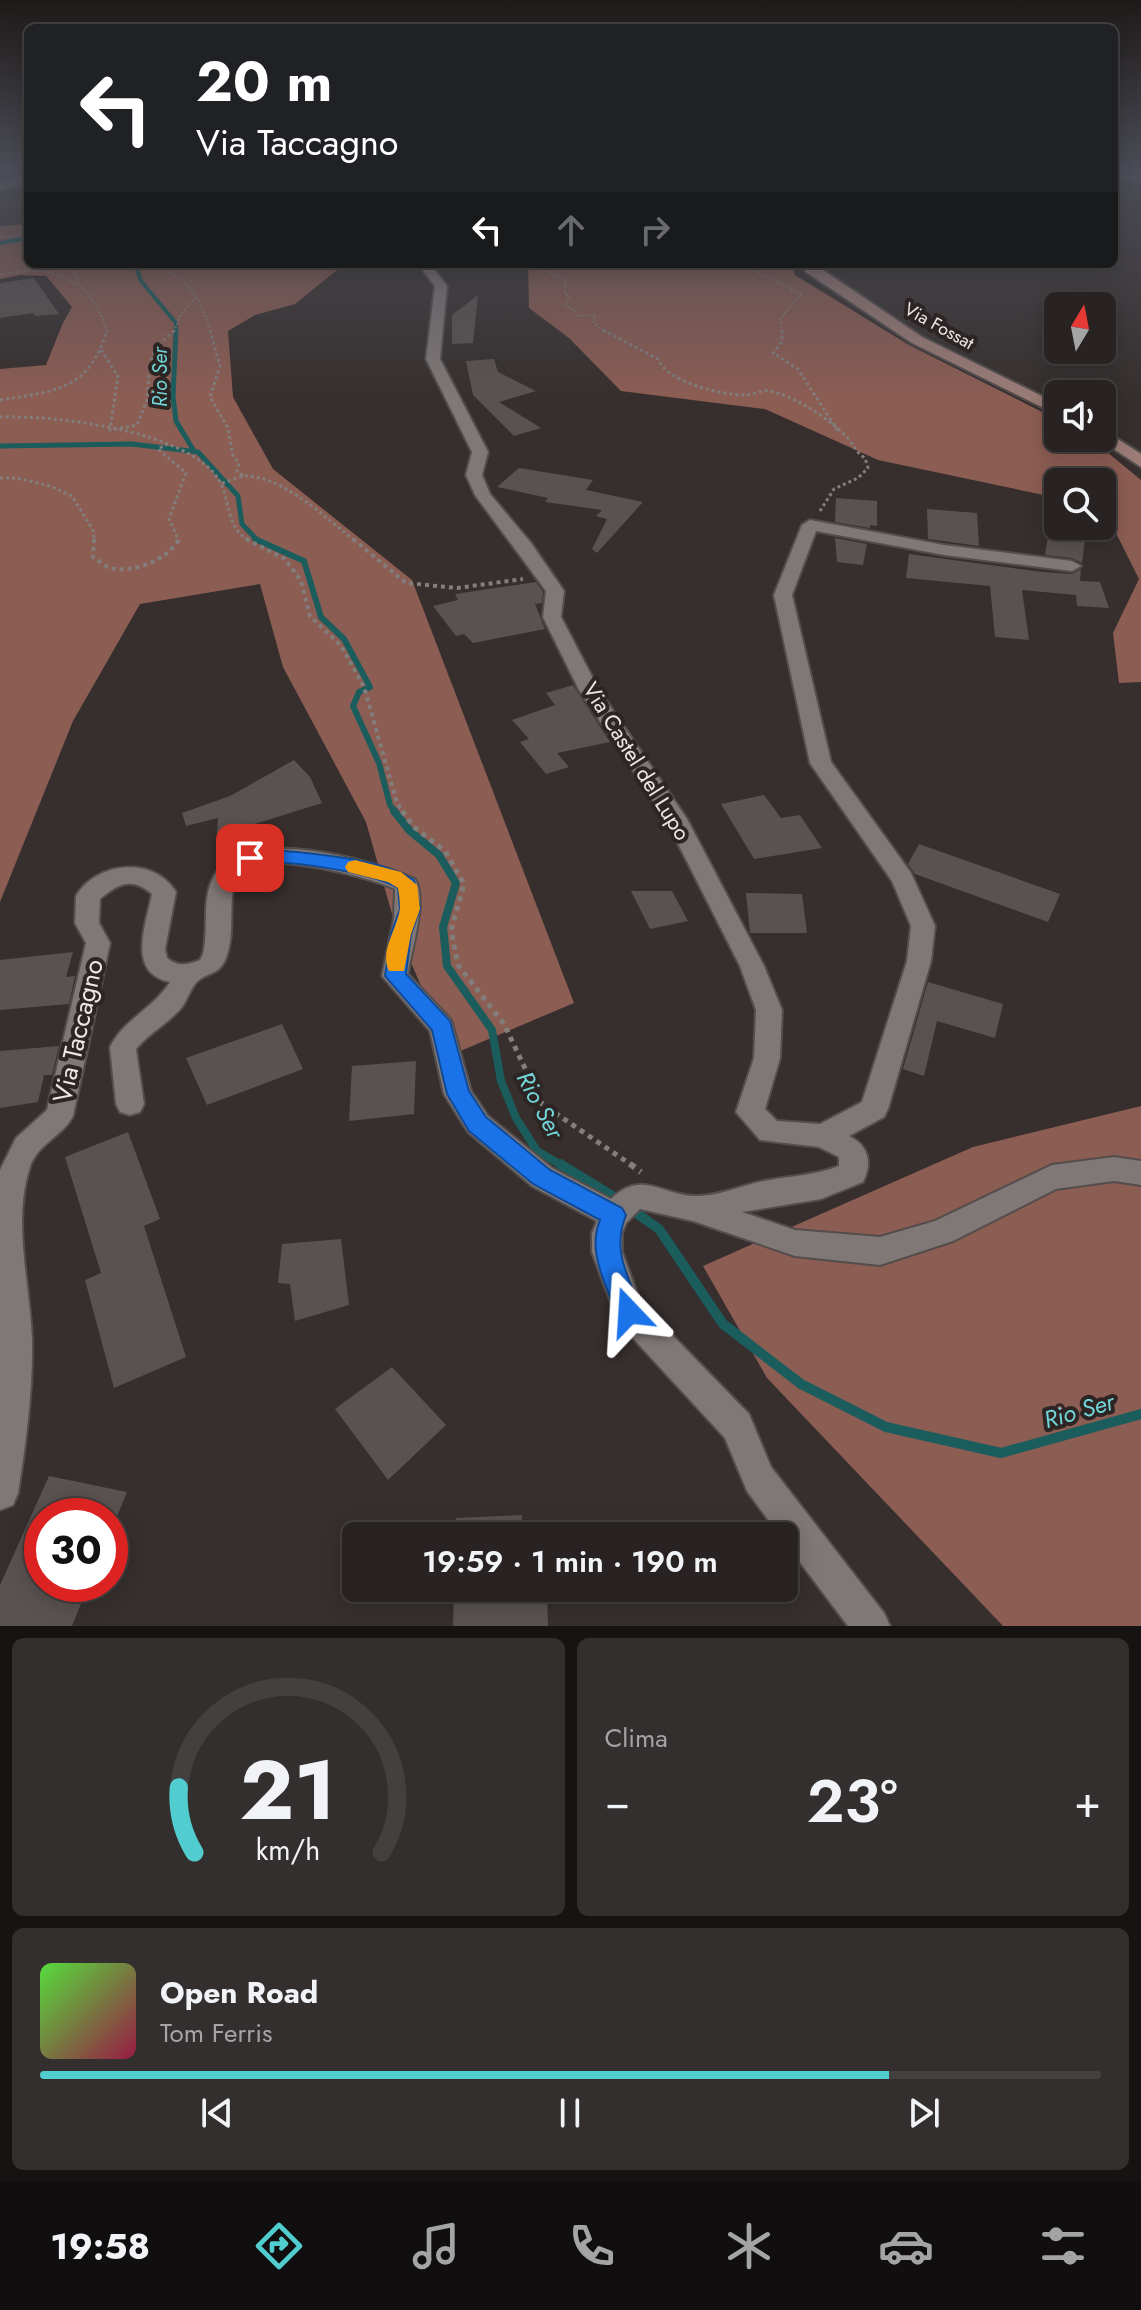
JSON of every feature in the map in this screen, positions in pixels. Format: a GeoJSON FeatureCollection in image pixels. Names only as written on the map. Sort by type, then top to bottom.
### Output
{"type":"FeatureCollection","features":[{"type":"Feature","properties":{"kind":"street","name":"Via Castel del Lupo"},"geometry":{"type":"LineString","coordinates":[[427,268],[441,286],[433,359],[480,452],[474,475],[483,495],[555,591],[552,617],[589,690],[676,819],[752,966],[769,1010],[767,1058],[750,1112],[770,1132],[823,1136]]}},
{"type":"Feature","properties":{"kind":"street","name":"Via Fossat"},"geometry":{"type":"LineString","coordinates":[[810,268],[917,340],[1044,403]]}},
{"type":"Feature","properties":{"kind":"street"},"geometry":{"type":"LineString","coordinates":[[1116,444],[1141,462]]}},
{"type":"Feature","properties":{"kind":"street"},"geometry":{"type":"LineString","coordinates":[[823,1136],[874,1109],[919,961],[923,926],[903,879],[821,763],[783,595],[810,525],[944,550],[1072,566]]}},
{"type":"Feature","properties":{"kind":"street","name":"Via Taccagno"},"geometry":{"type":"LineString","coordinates":[[1,1493],[14,1413],[16,1378],[9,1213],[14,1170],[36,1133],[59,1116],[98,943],[87,923],[88,896],[106,880],[124,873],[147,876],[164,892],[153,949],[155,962],[168,973],[189,974],[210,966],[219,948],[222,883],[230,868],[250,858],[268,856],[355,867],[394,877],[407,885],[410,909],[401,934],[395,976],[442,1027],[458,1094],[478,1124],[542,1177],[627,1200]]}},
{"type":"Feature","properties":{"kind":"street","name":"Via Taccagno"},"geometry":{"type":"LineString","coordinates":[[130,1104],[123,1047],[139,1027],[172,1001],[189,974]]}},
{"type":"Feature","properties":{"kind":"street"},"geometry":{"type":"LineString","coordinates":[[698,1209],[762,1194],[821,1186],[853,1173],[853,1151],[823,1136]]}},
{"type":"Feature","properties":{"kind":"street"},"geometry":{"type":"LineString","coordinates":[[871,1626],[759,1479],[737,1426],[629,1312],[607,1252],[607,1233],[627,1200],[639,1196],[698,1209],[795,1243],[880,1251],[942,1232],[1052,1177],[1114,1169],[1141,1173]]}},
{"type":"Feature","properties":{"kind":"path"},"geometry":{"type":"LineString","coordinates":[[0,275],[36,268],[73,280],[90,294],[107,331],[101,350],[86,376],[73,387],[47,395],[0,400]]}},
{"type":"Feature","properties":{"kind":"path"},"geometry":{"type":"LineString","coordinates":[[72,268],[81,287]]}},
{"type":"Feature","properties":{"kind":"path"},"geometry":{"type":"LineString","coordinates":[[165,268],[189,284],[197,296],[221,366],[210,397],[228,428],[233,456],[239,463],[237,471],[242,475],[238,479]]}},
{"type":"Feature","properties":{"kind":"path"},"geometry":{"type":"LineString","coordinates":[[550,268],[551,274],[566,282],[564,288],[569,298],[565,305],[576,311],[576,316],[595,315],[593,320],[597,327],[658,359],[661,366],[684,382],[718,393],[747,395],[767,390],[774,392],[804,405],[846,436],[857,453],[865,458],[868,468],[858,478],[834,489],[810,525]]}},
{"type":"Feature","properties":{"kind":"path"},"geometry":{"type":"LineString","coordinates":[[755,268],[754,270],[801,294],[780,319],[784,338],[781,348],[773,353],[798,369],[839,433]]}},
{"type":"Feature","properties":{"kind":"path"},"geometry":{"type":"LineString","coordinates":[[110,430],[137,425],[147,400],[150,363],[156,347],[168,341],[180,328],[181,316],[197,296]]}},
{"type":"Feature","properties":{"kind":"path"},"geometry":{"type":"LineString","coordinates":[[101,350],[118,376],[110,430]]}},
{"type":"Feature","properties":{"kind":"path"},"geometry":{"type":"LineString","coordinates":[[0,417],[66,419],[168,444],[193,456],[223,483],[230,521],[242,537],[285,559],[301,581],[310,616],[341,646],[365,690],[397,803],[414,827],[445,851],[464,884],[451,930],[458,965],[504,1024],[542,1104],[627,1200]]}},
{"type":"Feature","properties":{"kind":"path"},"geometry":{"type":"LineString","coordinates":[[0,478],[17,478],[50,486],[72,496],[94,532],[93,557],[111,568],[145,565],[168,555],[180,540],[169,519],[186,473],[158,449],[168,444]]}},
{"type":"Feature","properties":{"kind":"path"},"geometry":{"type":"LineString","coordinates":[[223,483],[238,479],[264,479],[313,506],[406,583],[457,588],[545,576]]}},
{"type":"Feature","properties":{"kind":"shaded area"},"geometry":{"type":"Polygon","coordinates":[[[0,247],[24,247],[24,268],[337,270],[295,304],[255,315],[228,331],[233,397],[273,469],[412,580],[574,1003],[451,1055],[396,928],[366,822],[283,667],[260,584],[140,604],[73,721],[0,902],[0,369],[46,365],[72,307],[46,276],[20,275],[0,279],[0,247]]]}},
{"type":"Feature","properties":{"kind":"shaded area"},"geometry":{"type":"Polygon","coordinates":[[[528,268],[793,268],[795,275],[909,345],[1044,413],[1044,452],[1107,452],[1141,480],[1141,682],[1119,683],[1113,633],[1139,579],[1116,533],[1116,468],[1044,468],[1044,495],[878,460],[765,409],[621,391],[569,338],[529,308],[528,268]]]}},
{"type":"Feature","properties":{"kind":"shaded area"},"geometry":{"type":"Polygon","coordinates":[[[1141,1106],[1141,1626],[1003,1626],[767,1378],[703,1266],[973,1147],[1141,1106]]]}},
{"type":"Feature","properties":{"kind":"building"},"geometry":{"type":"Polygon","coordinates":[[[34,278],[59,314],[35,316],[33,313],[0,318],[0,283],[34,278]]]}},
{"type":"Feature","properties":{"kind":"building"},"geometry":{"type":"Polygon","coordinates":[[[478,295],[473,343],[452,344],[452,315],[478,295]]]}},
{"type":"Feature","properties":{"kind":"building"},"geometry":{"type":"Polygon","coordinates":[[[494,359],[498,372],[536,391],[499,402],[541,428],[514,436],[473,395],[466,361],[494,359]]]}},
{"type":"Feature","properties":{"kind":"building"},"geometry":{"type":"Polygon","coordinates":[[[519,468],[593,480],[586,490],[643,502],[597,553],[592,549],[607,519],[596,516],[602,510],[545,502],[548,498],[497,487],[519,468]]]}},
{"type":"Feature","properties":{"kind":"building"},"geometry":{"type":"Polygon","coordinates":[[[836,498],[877,501],[877,526],[870,525],[870,528],[835,522],[836,498]]]}},
{"type":"Feature","properties":{"kind":"building"},"geometry":{"type":"Polygon","coordinates":[[[927,509],[977,513],[979,546],[928,539],[927,509]]]}},
{"type":"Feature","properties":{"kind":"building"},"geometry":{"type":"Polygon","coordinates":[[[835,538],[867,544],[863,565],[837,562],[835,538]]]}},
{"type":"Feature","properties":{"kind":"building"},"geometry":{"type":"Polygon","coordinates":[[[1048,540],[1085,540],[1082,563],[1072,558],[1045,555],[1048,540]]]}},
{"type":"Feature","properties":{"kind":"building"},"geometry":{"type":"Polygon","coordinates":[[[909,554],[1042,572],[1072,574],[1081,569],[1080,581],[1100,582],[1109,608],[1077,606],[1076,595],[1022,590],[1029,640],[995,637],[990,586],[906,578],[909,554]]]}},
{"type":"Feature","properties":{"kind":"building"},"geometry":{"type":"Polygon","coordinates":[[[536,582],[543,592],[542,603],[535,604],[545,629],[473,643],[464,634],[456,636],[433,606],[458,600],[455,594],[536,582]]]}},
{"type":"Feature","properties":{"kind":"building"},"geometry":{"type":"Polygon","coordinates":[[[573,685],[610,742],[557,753],[569,767],[546,774],[520,742],[529,739],[512,720],[555,705],[546,693],[573,685]]]}},
{"type":"Feature","properties":{"kind":"building"},"geometry":{"type":"Polygon","coordinates":[[[294,760],[310,777],[322,803],[245,827],[245,844],[216,849],[218,818],[186,826],[182,813],[230,796],[294,760]]]}},
{"type":"Feature","properties":{"kind":"building"},"geometry":{"type":"Polygon","coordinates":[[[764,795],[781,818],[800,815],[822,848],[754,859],[721,804],[764,795]]]}},
{"type":"Feature","properties":{"kind":"building"},"geometry":{"type":"Polygon","coordinates":[[[919,844],[1060,894],[1048,922],[915,874],[908,864],[919,844]]]}},
{"type":"Feature","properties":{"kind":"building"},"geometry":{"type":"Polygon","coordinates":[[[631,891],[672,891],[688,921],[650,929],[631,891]]]}},
{"type":"Feature","properties":{"kind":"building"},"geometry":{"type":"Polygon","coordinates":[[[746,893],[802,894],[807,933],[750,933],[746,893]]]}},
{"type":"Feature","properties":{"kind":"building"},"geometry":{"type":"Polygon","coordinates":[[[73,952],[66,977],[75,976],[69,1004],[0,1010],[0,960],[73,952]]]}},
{"type":"Feature","properties":{"kind":"building"},"geometry":{"type":"Polygon","coordinates":[[[928,982],[1003,1004],[995,1038],[937,1021],[924,1076],[903,1069],[928,982]]]}},
{"type":"Feature","properties":{"kind":"building"},"geometry":{"type":"Polygon","coordinates":[[[282,1024],[303,1069],[207,1105],[186,1058],[282,1024]]]}},
{"type":"Feature","properties":{"kind":"building"},"geometry":{"type":"Polygon","coordinates":[[[59,1046],[52,1075],[44,1075],[38,1102],[0,1108],[0,1051],[59,1046]]]}},
{"type":"Feature","properties":{"kind":"building"},"geometry":{"type":"Polygon","coordinates":[[[416,1061],[414,1114],[349,1121],[352,1066],[416,1061]]]}},
{"type":"Feature","properties":{"kind":"building"},"geometry":{"type":"Polygon","coordinates":[[[128,1132],[160,1219],[144,1226],[186,1357],[114,1388],[85,1280],[101,1273],[65,1157],[128,1132]]]}},
{"type":"Feature","properties":{"kind":"building"},"geometry":{"type":"Polygon","coordinates":[[[341,1239],[349,1305],[295,1321],[290,1284],[278,1283],[282,1244],[341,1239]]]}},
{"type":"Feature","properties":{"kind":"building"},"geometry":{"type":"Polygon","coordinates":[[[392,1367],[446,1425],[388,1480],[335,1409],[392,1367]]]}},
{"type":"Feature","properties":{"kind":"building"},"geometry":{"type":"Polygon","coordinates":[[[49,1476],[127,1492],[124,1498],[39,1498],[49,1476]]]}},
{"type":"Feature","properties":{"kind":"building"},"geometry":{"type":"Polygon","coordinates":[[[522,1515],[522,1522],[456,1522],[456,1518],[522,1515]]]}},
{"type":"Feature","properties":{"kind":"building"},"geometry":{"type":"Polygon","coordinates":[[[24,1532],[24,1602],[82,1602],[72,1626],[0,1626],[0,1585],[24,1532]]]}},
{"type":"Feature","properties":{"kind":"building"},"geometry":{"type":"Polygon","coordinates":[[[454,1602],[547,1602],[548,1626],[453,1626],[454,1602]]]}},
{"type":"Feature","properties":{"kind":"waterway","name":"Rio Ser"},"geometry":{"type":"LineString","coordinates":[[136,268],[141,281],[176,323],[176,330]]}},
{"type":"Feature","properties":{"kind":"waterway","name":"Rio Ser"},"geometry":{"type":"LineString","coordinates":[[176,330],[173,396],[176,421],[194,451]]}},
{"type":"Feature","properties":{"kind":"waterway","name":"Rio Ser"},"geometry":{"type":"LineString","coordinates":[[0,446],[132,444],[198,452],[238,496],[242,524],[257,540]]}},
{"type":"Feature","properties":{"kind":"waterway","name":"Rio Ser"},"geometry":{"type":"LineString","coordinates":[[257,540],[304,561],[321,617],[344,639],[370,687],[359,692],[353,706],[379,763],[390,805],[396,813]]}},
{"type":"Feature","properties":{"kind":"waterway","name":"Rio Ser"},"geometry":{"type":"LineString","coordinates":[[394,811],[410,831],[439,855],[456,883],[443,927],[447,966],[492,1030],[501,1081],[516,1118],[537,1151],[563,1166]]}},
{"type":"Feature","properties":{"kind":"waterway","name":"Rio Ser"},"geometry":{"type":"LineString","coordinates":[[560,1164],[619,1200]]}},
{"type":"Feature","properties":{"kind":"waterway","name":"Rio Ser"},"geometry":{"type":"LineString","coordinates":[[629,1208],[659,1229],[723,1324],[801,1384],[886,1427],[1001,1453],[1141,1414]]}},
{"type":"Feature","properties":{"kind":"slow traffic"},"geometry":{"type":"LineString","coordinates":[[355,867],[394,877],[407,885],[410,909],[401,934],[396,966]]}},
{"type":"Feature","properties":{"kind":"route"},"geometry":{"type":"LineString","coordinates":[[250,858],[268,856],[355,867],[394,877],[407,885],[410,909],[401,934],[395,976],[442,1027],[458,1094],[478,1124],[542,1177],[614,1215],[607,1233],[607,1252],[629,1312]]}}]}
